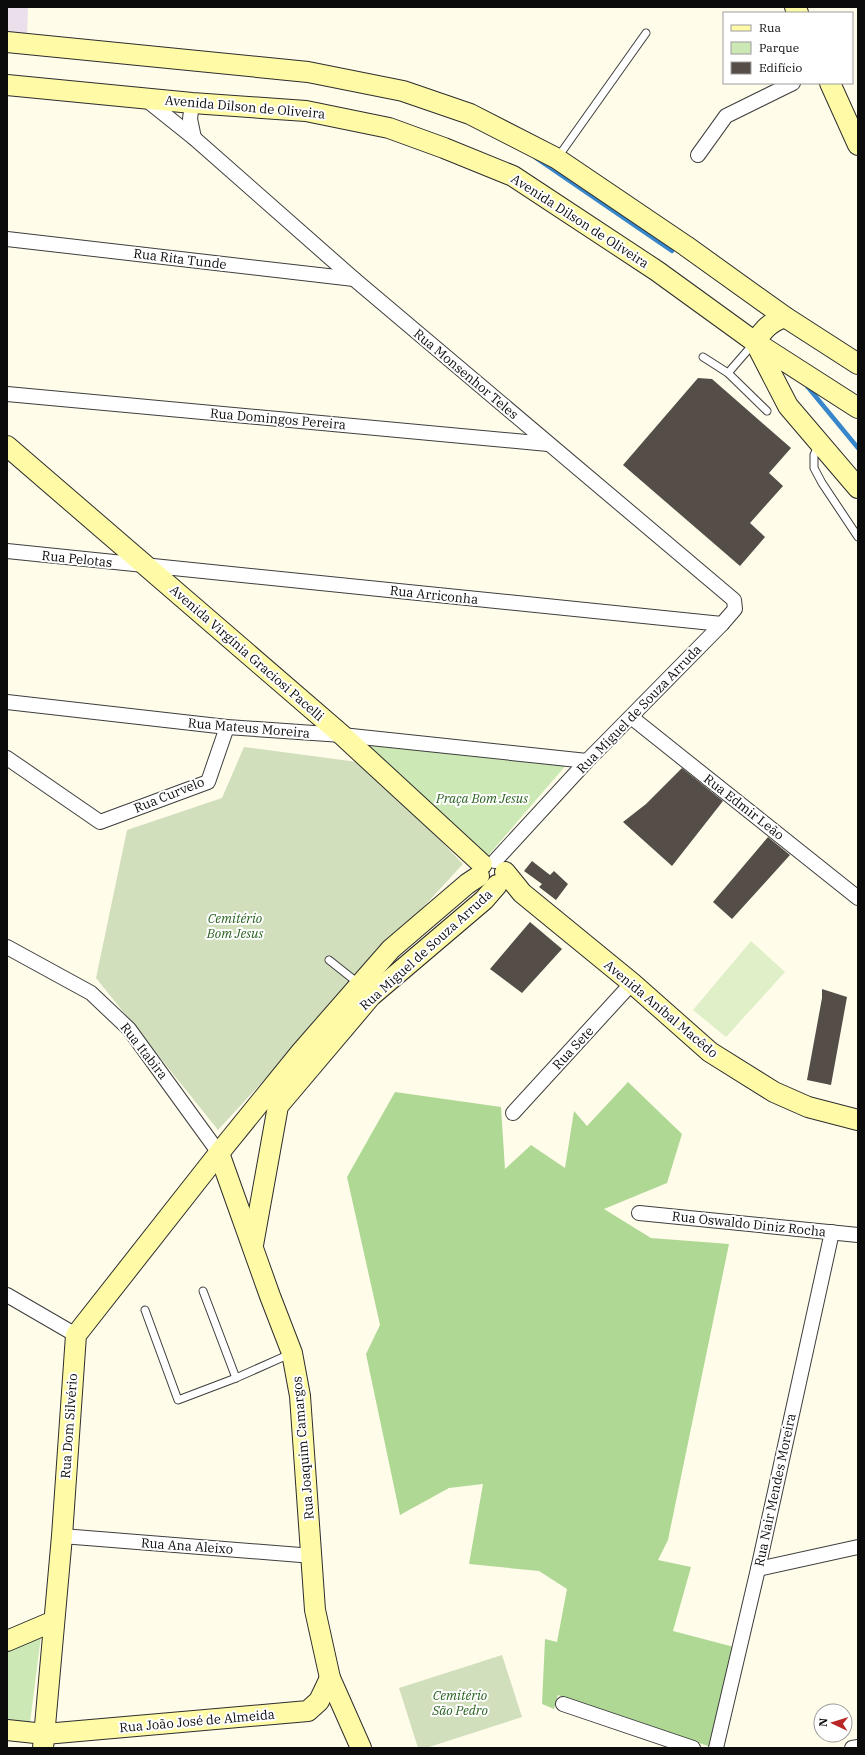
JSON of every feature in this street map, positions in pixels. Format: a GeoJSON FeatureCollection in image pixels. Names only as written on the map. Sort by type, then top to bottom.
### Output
{"type":"FeatureCollection","features":[{"type":"Feature","properties":{"kind":"street"},"geometry":{"type":"LineString","coordinates":[[7,42],[308,72],[403,91],[470,114],[556,158],[686,246],[785,317],[858,364]]}},
{"type":"Feature","properties":{"kind":"street"},"geometry":{"type":"LineString","coordinates":[[698,155],[726,116],[791,84]]}},
{"type":"Feature","properties":{"kind":"street"},"geometry":{"type":"LineString","coordinates":[[831,84],[854,123],[858,145]]}},
{"type":"Feature","properties":{"kind":"street","name":"Avenida Dilson de Oliveira"},"geometry":{"type":"LineString","coordinates":[[7,85],[306,111],[389,128],[513,176],[657,271],[755,342],[858,408]]}},
{"type":"Feature","properties":{"kind":"street","name":"Rua Monsenhor Teles"},"geometry":{"type":"LineString","coordinates":[[144,98],[194,138],[354,279],[734,600],[735,610]]}},
{"type":"Feature","properties":{"kind":"street"},"geometry":{"type":"LineString","coordinates":[[192,102],[190,119],[194,138]]}},
{"type":"Feature","properties":{"kind":"street","name":"Rua Rita Tunde"},"geometry":{"type":"LineString","coordinates":[[7,239],[354,279]]}},
{"type":"Feature","properties":{"kind":"street"},"geometry":{"type":"LineString","coordinates":[[785,317],[774,321],[764,329],[755,342],[788,406],[858,488]]}},
{"type":"Feature","properties":{"kind":"street","name":"Rua Domingos Pereira"},"geometry":{"type":"LineString","coordinates":[[7,394],[548,444]]}},
{"type":"Feature","properties":{"kind":"street","name":"Avenida Virgínia Graciosi Pacelli"},"geometry":{"type":"LineString","coordinates":[[7,446],[342,735],[493,874]]}},
{"type":"Feature","properties":{"kind":"street","name":"Rua Pelotas"},"geometry":{"type":"LineString","coordinates":[[7,551],[147,566]]}},
{"type":"Feature","properties":{"kind":"street","name":"Rua Arriconha"},"geometry":{"type":"LineString","coordinates":[[147,566],[722,624]]}},
{"type":"Feature","properties":{"kind":"street","name":"Rua Miguel de Souza Arruda"},"geometry":{"type":"LineString","coordinates":[[219,1153],[301,1052],[365,990],[484,900],[493,874],[587,761],[735,610]]}},
{"type":"Feature","properties":{"kind":"street","name":"Rua Mateus Moreira"},"geometry":{"type":"LineString","coordinates":[[7,702],[227,727],[342,735],[587,761]]}},
{"type":"Feature","properties":{"kind":"street","name":"Rua Edmir Leão"},"geometry":{"type":"LineString","coordinates":[[630,717],[858,898]]}},
{"type":"Feature","properties":{"kind":"street","name":"Rua Curvelo"},"geometry":{"type":"LineString","coordinates":[[7,758],[100,822],[208,782],[227,727]]}},
{"type":"Feature","properties":{"kind":"street","name":"Avenida Aníbal Macêdo"},"geometry":{"type":"LineString","coordinates":[[493,874],[522,893],[632,983],[710,1052],[774,1092],[808,1107],[858,1120]]}},
{"type":"Feature","properties":{"kind":"street","name":"Rua Itabira"},"geometry":{"type":"LineString","coordinates":[[7,947],[91,993],[129,1029],[219,1153]]}},
{"type":"Feature","properties":{"kind":"street","name":"Rua Sete"},"geometry":{"type":"LineString","coordinates":[[513,1113],[632,983]]}},
{"type":"Feature","properties":{"kind":"street","name":"Rua Miguel de Souza Arruda"},"geometry":{"type":"LineString","coordinates":[[253,1247],[278,1106],[365,990]]}},
{"type":"Feature","properties":{"kind":"street"},"geometry":{"type":"LineString","coordinates":[[7,1295],[76,1335],[219,1153]]}},
{"type":"Feature","properties":{"kind":"street","name":"Rua Joaquim Camargos"},"geometry":{"type":"LineString","coordinates":[[219,1153],[270,1296],[286,1355],[300,1396],[313,1556],[315,1610],[330,1678],[361,1748]]}},
{"type":"Feature","properties":{"kind":"street","name":"Rua Oswaldo Diniz Rocha"},"geometry":{"type":"LineString","coordinates":[[639,1212],[858,1235]]}},
{"type":"Feature","properties":{"kind":"street","name":"Rua Nair Mendes Moreira"},"geometry":{"type":"LineString","coordinates":[[716,1748],[758,1569],[832,1232]]}},
{"type":"Feature","properties":{"kind":"street","name":"Rua Dom Silvério"},"geometry":{"type":"LineString","coordinates":[[44,1741],[62,1536],[76,1335]]}},
{"type":"Feature","properties":{"kind":"street","name":"Rua Ana Aleixo"},"geometry":{"type":"LineString","coordinates":[[62,1536],[313,1556]]}},
{"type":"Feature","properties":{"kind":"street"},"geometry":{"type":"LineString","coordinates":[[758,1569],[858,1547]]}},
{"type":"Feature","properties":{"kind":"street"},"geometry":{"type":"LineString","coordinates":[[7,1641],[54,1621]]}},
{"type":"Feature","properties":{"kind":"street","name":"Rua João José de Almeida"},"geometry":{"type":"LineString","coordinates":[[7,1730],[44,1741],[308,1711],[319,1701],[330,1678]]}},
{"type":"Feature","properties":{"kind":"street"},"geometry":{"type":"LineString","coordinates":[[563,1704],[693,1748]]}},
{"type":"Feature","properties":{"kind":"street"},"geometry":{"type":"LineString","coordinates":[[852,1748],[858,1747]]}},
{"type":"Feature","properties":{"kind":"lane"},"geometry":{"type":"LineString","coordinates":[[556,158],[646,33]]}},
{"type":"Feature","properties":{"kind":"lane"},"geometry":{"type":"LineString","coordinates":[[728,373],[755,342]]}},
{"type":"Feature","properties":{"kind":"lane"},"geometry":{"type":"LineString","coordinates":[[703,357],[728,373],[767,411]]}},
{"type":"Feature","properties":{"kind":"lane"},"geometry":{"type":"LineString","coordinates":[[819,443],[814,455],[814,468],[822,483],[858,536]]}},
{"type":"Feature","properties":{"kind":"lane"},"geometry":{"type":"LineString","coordinates":[[329,960],[365,990]]}},
{"type":"Feature","properties":{"kind":"lane"},"geometry":{"type":"LineString","coordinates":[[203,1291],[236,1378]]}},
{"type":"Feature","properties":{"kind":"lane"},"geometry":{"type":"LineString","coordinates":[[145,1310],[178,1400],[236,1378],[286,1355]]}},
{"type":"Feature","properties":{"kind":"shaded area"},"geometry":{"type":"Polygon","coordinates":[[[7,7],[28,7],[27,38],[7,36],[7,7]]]}},
{"type":"Feature","properties":{"kind":"green space","name":"Praça Bom Jesus"},"geometry":{"type":"Polygon","coordinates":[[[356,742],[567,764],[486,858],[356,742]]]}},
{"type":"Feature","properties":{"kind":"green space","name":"Cemitério Bom Jesus"},"geometry":{"type":"Polygon","coordinates":[[[244,747],[365,763],[463,864],[218,1130],[96,978],[127,830],[222,798],[244,747]]]}},
{"type":"Feature","properties":{"kind":"green space"},"geometry":{"type":"Polygon","coordinates":[[[751,941],[785,972],[726,1037],[693,1010],[751,941]]]}},
{"type":"Feature","properties":{"kind":"green space"},"geometry":{"type":"Polygon","coordinates":[[[628,1082],[682,1134],[667,1183],[604,1209],[651,1238],[729,1244],[668,1540],[658,1560],[691,1567],[673,1631],[734,1647],[711,1747],[558,1695],[554,1709],[542,1704],[545,1639],[557,1642],[567,1589],[539,1571],[469,1564],[483,1484],[449,1488],[400,1515],[366,1354],[380,1325],[347,1177],[395,1092],[501,1107],[505,1169],[531,1145],[565,1168],[574,1111],[587,1126],[628,1082]]]}},
{"type":"Feature","properties":{"kind":"green space"},"geometry":{"type":"Polygon","coordinates":[[[41,1636],[30,1723],[7,1722],[7,1651],[41,1636]]]}},
{"type":"Feature","properties":{"kind":"green space","name":"Cemitério São Pedro"},"geometry":{"type":"Polygon","coordinates":[[[502,1655],[522,1717],[426,1748],[418,1748],[399,1688],[502,1655]]]}},
{"type":"Feature","properties":{"kind":"building"},"geometry":{"type":"Polygon","coordinates":[[[698,378],[712,379],[791,448],[769,473],[783,486],[750,523],[765,537],[740,566],[623,465],[698,378]]]}},
{"type":"Feature","properties":{"kind":"building"},"geometry":{"type":"Polygon","coordinates":[[[682,768],[723,801],[672,866],[623,822],[646,804],[682,768]]]}},
{"type":"Feature","properties":{"kind":"building"},"geometry":{"type":"Polygon","coordinates":[[[768,837],[790,855],[732,919],[713,902],[768,837]]]}},
{"type":"Feature","properties":{"kind":"building"},"geometry":{"type":"Polygon","coordinates":[[[532,861],[550,875],[554,871],[568,884],[556,900],[539,887],[542,884],[524,871],[532,861]]]}},
{"type":"Feature","properties":{"kind":"building"},"geometry":{"type":"Polygon","coordinates":[[[530,922],[562,949],[522,993],[490,969],[530,922]]]}},
{"type":"Feature","properties":{"kind":"building"},"geometry":{"type":"Polygon","coordinates":[[[822,989],[847,997],[831,1085],[807,1080],[822,998],[822,989]]]}},
{"type":"Feature","properties":{"kind":"waterway"},"geometry":{"type":"LineString","coordinates":[[536,158],[672,251]]}},
{"type":"Feature","properties":{"kind":"waterway"},"geometry":{"type":"LineString","coordinates":[[807,386],[858,448]]}}]}
